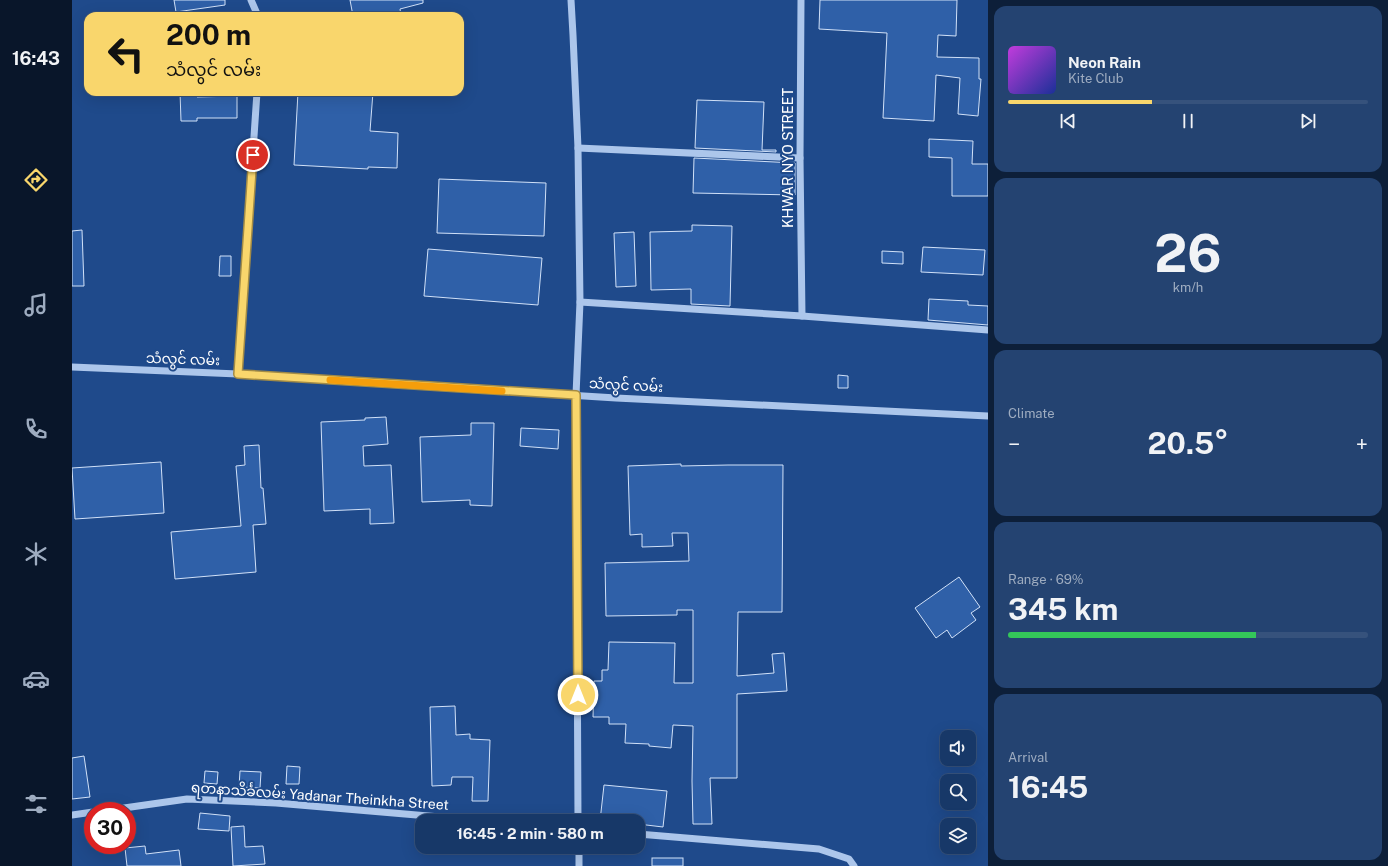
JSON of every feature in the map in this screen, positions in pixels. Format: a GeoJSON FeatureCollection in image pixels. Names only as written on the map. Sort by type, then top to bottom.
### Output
{"type":"FeatureCollection","features":[{"type":"Feature","properties":{"kind":"street"},"geometry":{"type":"LineString","coordinates":[[251,0],[256,12]]}},
{"type":"Feature","properties":{"kind":"street"},"geometry":{"type":"LineString","coordinates":[[571,0],[578,148],[580,302],[576,395],[578,814]]}},
{"type":"Feature","properties":{"kind":"street","name":"KHWAR NYO STREET"},"geometry":{"type":"LineString","coordinates":[[801,0],[800,158],[802,316]]}},
{"type":"Feature","properties":{"kind":"street"},"geometry":{"type":"LineString","coordinates":[[238,374],[258,96]]}},
{"type":"Feature","properties":{"kind":"street"},"geometry":{"type":"LineString","coordinates":[[578,148],[800,158]]}},
{"type":"Feature","properties":{"kind":"street"},"geometry":{"type":"LineString","coordinates":[[580,302],[802,316],[988,330]]}},
{"type":"Feature","properties":{"kind":"street","name":"သံလွင် လမ်း"},"geometry":{"type":"LineString","coordinates":[[72,367],[238,374],[576,395],[988,416]]}},
{"type":"Feature","properties":{"kind":"street","name":"ရတနာသိင်္ခလမ်း Yadanar Theinkha Street"},"geometry":{"type":"LineString","coordinates":[[136,806],[187,799],[276,803],[415,815]]}},
{"type":"Feature","properties":{"kind":"street"},"geometry":{"type":"LineString","coordinates":[[72,815],[84,813]]}},
{"type":"Feature","properties":{"kind":"street"},"geometry":{"type":"LineString","coordinates":[[645,835],[819,849],[849,859],[854,866]]}},
{"type":"Feature","properties":{"kind":"street"},"geometry":{"type":"LineString","coordinates":[[579,854],[579,866]]}},
{"type":"Feature","properties":{"kind":"building"},"geometry":{"type":"Polygon","coordinates":[[[174,0],[225,0],[225,5],[176,12],[174,0]]]}},
{"type":"Feature","properties":{"kind":"building"},"geometry":{"type":"Polygon","coordinates":[[[350,0],[423,0],[423,3],[400,9],[400,12],[352,12],[350,0]]]}},
{"type":"Feature","properties":{"kind":"building"},"geometry":{"type":"Polygon","coordinates":[[[820,0],[957,0],[956,36],[938,35],[937,57],[979,58],[979,79],[981,79],[978,116],[958,114],[960,78],[936,75],[934,121],[883,118],[887,33],[819,29],[820,0]]]}},
{"type":"Feature","properties":{"kind":"building"},"geometry":{"type":"Polygon","coordinates":[[[180,96],[237,96],[237,118],[197,118],[197,121],[181,121],[180,96]]]}},
{"type":"Feature","properties":{"kind":"building"},"geometry":{"type":"Polygon","coordinates":[[[298,96],[373,96],[370,131],[398,133],[397,168],[368,167],[368,169],[294,165],[298,96]]]}},
{"type":"Feature","properties":{"kind":"building"},"geometry":{"type":"Polygon","coordinates":[[[697,100],[764,102],[762,150],[776,150],[776,152],[695,148],[697,100]]]}},
{"type":"Feature","properties":{"kind":"building"},"geometry":{"type":"Polygon","coordinates":[[[929,139],[973,141],[972,164],[988,164],[988,196],[952,196],[952,158],[929,157],[929,139]]]}},
{"type":"Feature","properties":{"kind":"building"},"geometry":{"type":"Polygon","coordinates":[[[694,158],[795,163],[795,195],[693,193],[694,158]]]}},
{"type":"Feature","properties":{"kind":"building"},"geometry":{"type":"Polygon","coordinates":[[[439,179],[546,183],[544,236],[437,233],[439,179]]]}},
{"type":"Feature","properties":{"kind":"building"},"geometry":{"type":"Polygon","coordinates":[[[692,225],[732,226],[730,306],[691,304],[691,289],[651,290],[650,232],[692,231],[692,225]]]}},
{"type":"Feature","properties":{"kind":"building"},"geometry":{"type":"Polygon","coordinates":[[[82,230],[84,286],[72,286],[72,231],[82,230]]]}},
{"type":"Feature","properties":{"kind":"building"},"geometry":{"type":"Polygon","coordinates":[[[634,232],[636,286],[616,287],[614,233],[634,232]]]}},
{"type":"Feature","properties":{"kind":"building"},"geometry":{"type":"Polygon","coordinates":[[[923,247],[985,250],[983,275],[921,272],[923,247]]]}},
{"type":"Feature","properties":{"kind":"building"},"geometry":{"type":"Polygon","coordinates":[[[428,249],[542,258],[538,305],[424,296],[428,249]]]}},
{"type":"Feature","properties":{"kind":"building"},"geometry":{"type":"Polygon","coordinates":[[[882,251],[903,252],[903,264],[882,263],[882,251]]]}},
{"type":"Feature","properties":{"kind":"building"},"geometry":{"type":"Polygon","coordinates":[[[220,256],[231,256],[231,276],[219,276],[220,256]]]}},
{"type":"Feature","properties":{"kind":"building"},"geometry":{"type":"Polygon","coordinates":[[[929,299],[968,301],[968,305],[988,306],[988,325],[928,320],[929,299]]]}},
{"type":"Feature","properties":{"kind":"building"},"geometry":{"type":"Polygon","coordinates":[[[838,375],[848,376],[848,388],[838,388],[838,375]]]}},
{"type":"Feature","properties":{"kind":"building"},"geometry":{"type":"Polygon","coordinates":[[[386,417],[388,444],[363,446],[364,466],[391,465],[394,523],[370,524],[370,509],[324,511],[321,422],[365,420],[365,418],[386,417]]]}},
{"type":"Feature","properties":{"kind":"building"},"geometry":{"type":"Polygon","coordinates":[[[471,423],[494,423],[492,506],[470,505],[470,500],[422,502],[420,437],[471,435],[471,423]]]}},
{"type":"Feature","properties":{"kind":"building"},"geometry":{"type":"Polygon","coordinates":[[[521,428],[559,430],[558,449],[520,446],[521,428]]]}},
{"type":"Feature","properties":{"kind":"building"},"geometry":{"type":"Polygon","coordinates":[[[259,445],[261,488],[263,488],[266,524],[253,525],[256,572],[175,579],[171,532],[241,526],[236,466],[245,465],[244,446],[259,445]]]}},
{"type":"Feature","properties":{"kind":"building"},"geometry":{"type":"Polygon","coordinates":[[[161,462],[164,513],[75,519],[72,468],[161,462]]]}},
{"type":"Feature","properties":{"kind":"building"},"geometry":{"type":"Polygon","coordinates":[[[681,464],[681,466],[783,465],[782,612],[738,612],[737,676],[774,673],[772,654],[784,653],[787,691],[737,694],[737,778],[710,778],[712,824],[693,824],[693,726],[673,725],[671,748],[649,746],[649,744],[625,743],[626,724],[609,724],[609,717],[593,717],[594,681],[602,681],[602,670],[608,670],[609,642],[675,643],[674,683],[693,683],[693,610],[677,610],[677,615],[606,616],[605,563],[689,561],[688,533],[672,533],[673,546],[642,547],[642,534],[630,535],[628,466],[681,464]]]}},
{"type":"Feature","properties":{"kind":"building"},"geometry":{"type":"Polygon","coordinates":[[[959,577],[980,607],[971,613],[976,620],[952,638],[947,630],[936,638],[915,608],[959,577]]]}},
{"type":"Feature","properties":{"kind":"building"},"geometry":{"type":"Polygon","coordinates":[[[455,706],[456,735],[470,734],[470,739],[490,740],[488,801],[472,801],[473,777],[452,777],[451,785],[432,786],[430,707],[455,706]]]}},
{"type":"Feature","properties":{"kind":"building"},"geometry":{"type":"Polygon","coordinates":[[[84,756],[90,797],[72,799],[72,758],[84,756]]]}},
{"type":"Feature","properties":{"kind":"building"},"geometry":{"type":"Polygon","coordinates":[[[287,766],[300,767],[299,784],[286,784],[287,766]]]}},
{"type":"Feature","properties":{"kind":"building"},"geometry":{"type":"Polygon","coordinates":[[[205,771],[218,772],[217,784],[204,783],[205,771]]]}},
{"type":"Feature","properties":{"kind":"building"},"geometry":{"type":"Polygon","coordinates":[[[240,771],[261,772],[260,788],[239,787],[240,771]]]}},
{"type":"Feature","properties":{"kind":"building"},"geometry":{"type":"Polygon","coordinates":[[[604,785],[667,791],[663,827],[645,825],[645,814],[601,814],[604,785]]]}},
{"type":"Feature","properties":{"kind":"building"},"geometry":{"type":"Polygon","coordinates":[[[200,813],[230,816],[229,831],[198,829],[200,813]]]}},
{"type":"Feature","properties":{"kind":"building"},"geometry":{"type":"Polygon","coordinates":[[[244,826],[245,847],[263,846],[265,864],[233,866],[231,827],[244,826]]]}},
{"type":"Feature","properties":{"kind":"building"},"geometry":{"type":"Polygon","coordinates":[[[145,846],[146,854],[179,850],[181,866],[127,866],[126,854],[136,854],[136,847],[145,846]]]}},
{"type":"Feature","properties":{"kind":"building"},"geometry":{"type":"Polygon","coordinates":[[[652,858],[683,858],[683,866],[652,866],[652,858]]]}},
{"type":"Feature","properties":{"kind":"slow traffic"},"geometry":{"type":"LineString","coordinates":[[330,380],[502,391]]}},
{"type":"Feature","properties":{"kind":"route"},"geometry":{"type":"LineString","coordinates":[[253,155],[238,374],[576,395],[578,695]]}}]}
